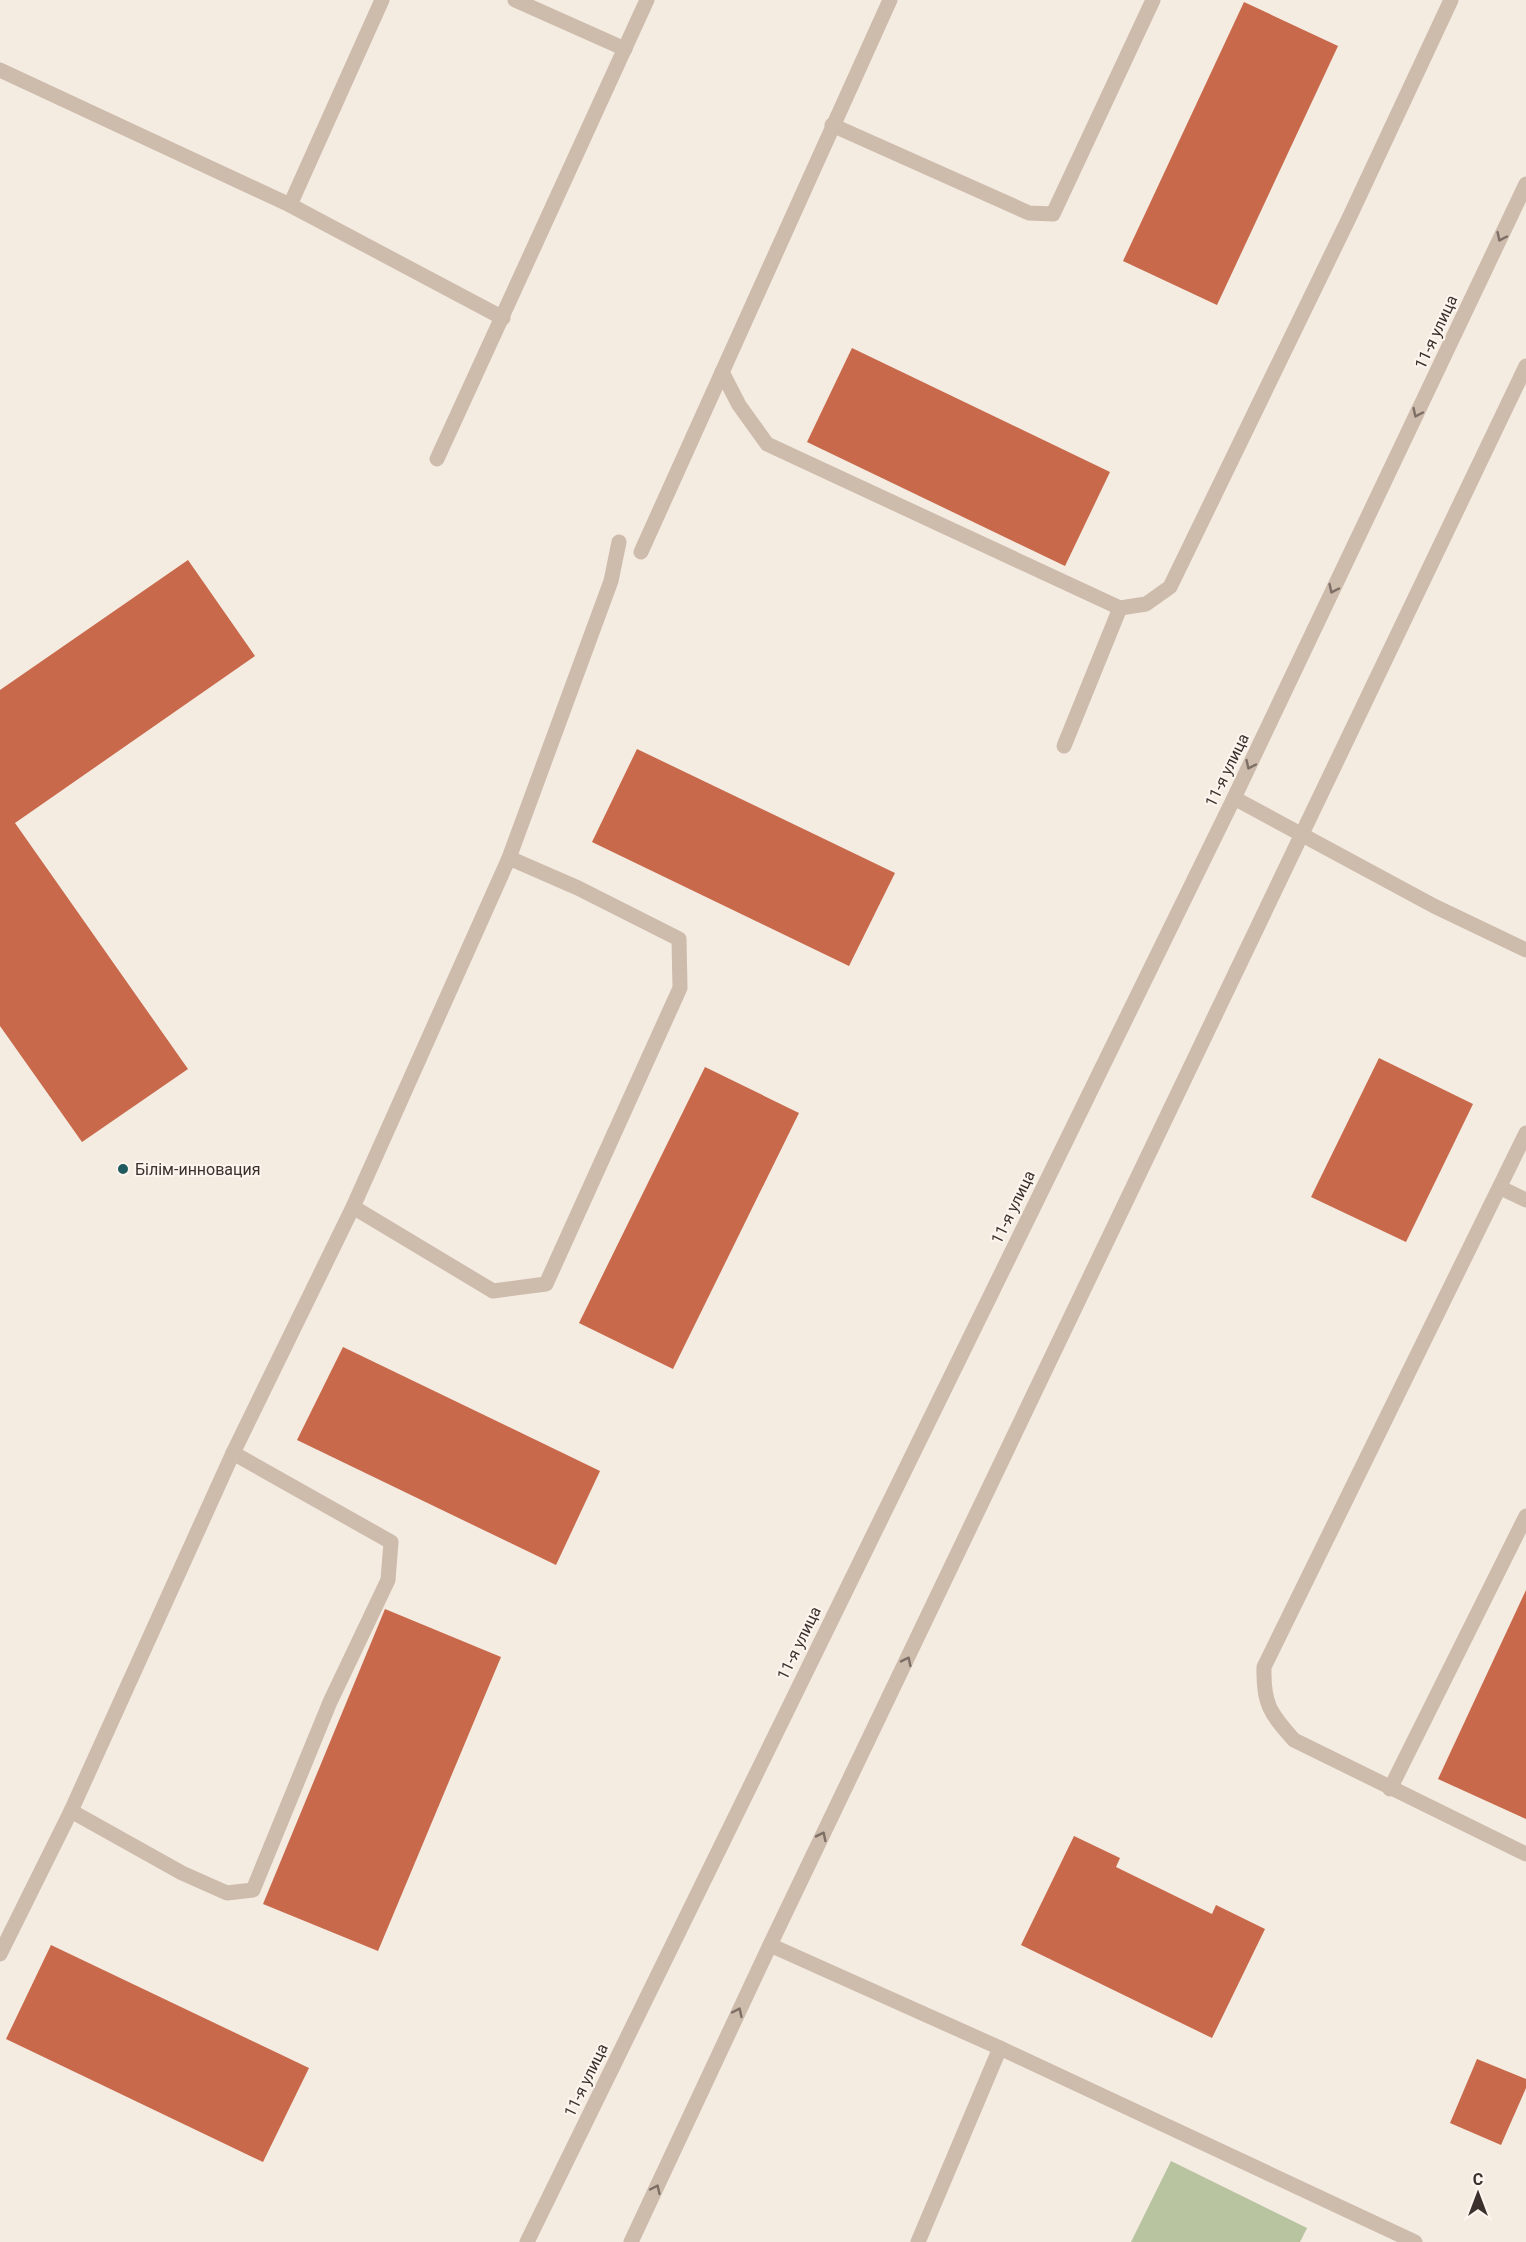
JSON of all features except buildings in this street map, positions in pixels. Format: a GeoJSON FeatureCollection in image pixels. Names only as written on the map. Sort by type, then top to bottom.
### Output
{"type":"FeatureCollection","features":[{"type":"Feature","properties":{"kind":"street"},"geometry":{"type":"LineString","coordinates":[[290,205],[382,0]]}},
{"type":"Feature","properties":{"kind":"street"},"geometry":{"type":"LineString","coordinates":[[515,0],[625,49]]}},
{"type":"Feature","properties":{"kind":"street"},"geometry":{"type":"LineString","coordinates":[[437,459],[647,0]]}},
{"type":"Feature","properties":{"kind":"street"},"geometry":{"type":"LineString","coordinates":[[641,552],[890,0]]}},
{"type":"Feature","properties":{"kind":"street"},"geometry":{"type":"LineString","coordinates":[[832,125],[1029,213],[1053,214],[1153,0]]}},
{"type":"Feature","properties":{"kind":"street"},"geometry":{"type":"LineString","coordinates":[[722,372],[739,405],[767,444],[1120,608],[1146,604],[1170,587],[1350,216],[1451,0]]}},
{"type":"Feature","properties":{"kind":"street"},"geometry":{"type":"LineString","coordinates":[[0,70],[290,205],[503,318]]}},
{"type":"Feature","properties":{"kind":"street","name":"11-я улица"},"geometry":{"type":"LineString","coordinates":[[527,2242],[1234,798],[1526,184]]}},
{"type":"Feature","properties":{"kind":"street"},"geometry":{"type":"LineString","coordinates":[[631,2242],[770,1946],[1304,835],[1526,366]]}},
{"type":"Feature","properties":{"kind":"street"},"geometry":{"type":"LineString","coordinates":[[0,1954],[71,1811],[233,1453],[353,1207],[508,858],[611,582],[618,542]]}},
{"type":"Feature","properties":{"kind":"street"},"geometry":{"type":"LineString","coordinates":[[1064,746],[1120,608]]}},
{"type":"Feature","properties":{"kind":"street"},"geometry":{"type":"LineString","coordinates":[[1234,798],[1434,906],[1526,950]]}},
{"type":"Feature","properties":{"kind":"street"},"geometry":{"type":"LineString","coordinates":[[353,1207],[493,1291],[546,1284],[680,988],[679,939],[578,888],[508,858]]}},
{"type":"Feature","properties":{"kind":"street"},"geometry":{"type":"LineString","coordinates":[[1526,1133],[1264,1667],[1263,1695],[1277,1721],[1294,1740],[1526,1854]]}},
{"type":"Feature","properties":{"kind":"street"},"geometry":{"type":"LineString","coordinates":[[1501,1188],[1526,1200]]}},
{"type":"Feature","properties":{"kind":"street"},"geometry":{"type":"LineString","coordinates":[[71,1811],[182,1873],[227,1893],[253,1890],[330,1702],[388,1580],[391,1542],[233,1453]]}},
{"type":"Feature","properties":{"kind":"street"},"geometry":{"type":"LineString","coordinates":[[1390,1789],[1526,1516]]}},
{"type":"Feature","properties":{"kind":"street"},"geometry":{"type":"LineString","coordinates":[[770,1946],[1000,2048],[1415,2242]]}},
{"type":"Feature","properties":{"kind":"street"},"geometry":{"type":"LineString","coordinates":[[918,2242],[1000,2048]]}},
{"type":"Feature","properties":{"kind":"green space"},"geometry":{"type":"Polygon","coordinates":[[[1171,2161],[1307,2228],[1300,2242],[1131,2242],[1171,2161]]]}},
{"type":"Feature","properties":{"kind":"place","name":"Білім-инновация"},"geometry":{"type":"Point","coordinates":[123,1169]}}]}
